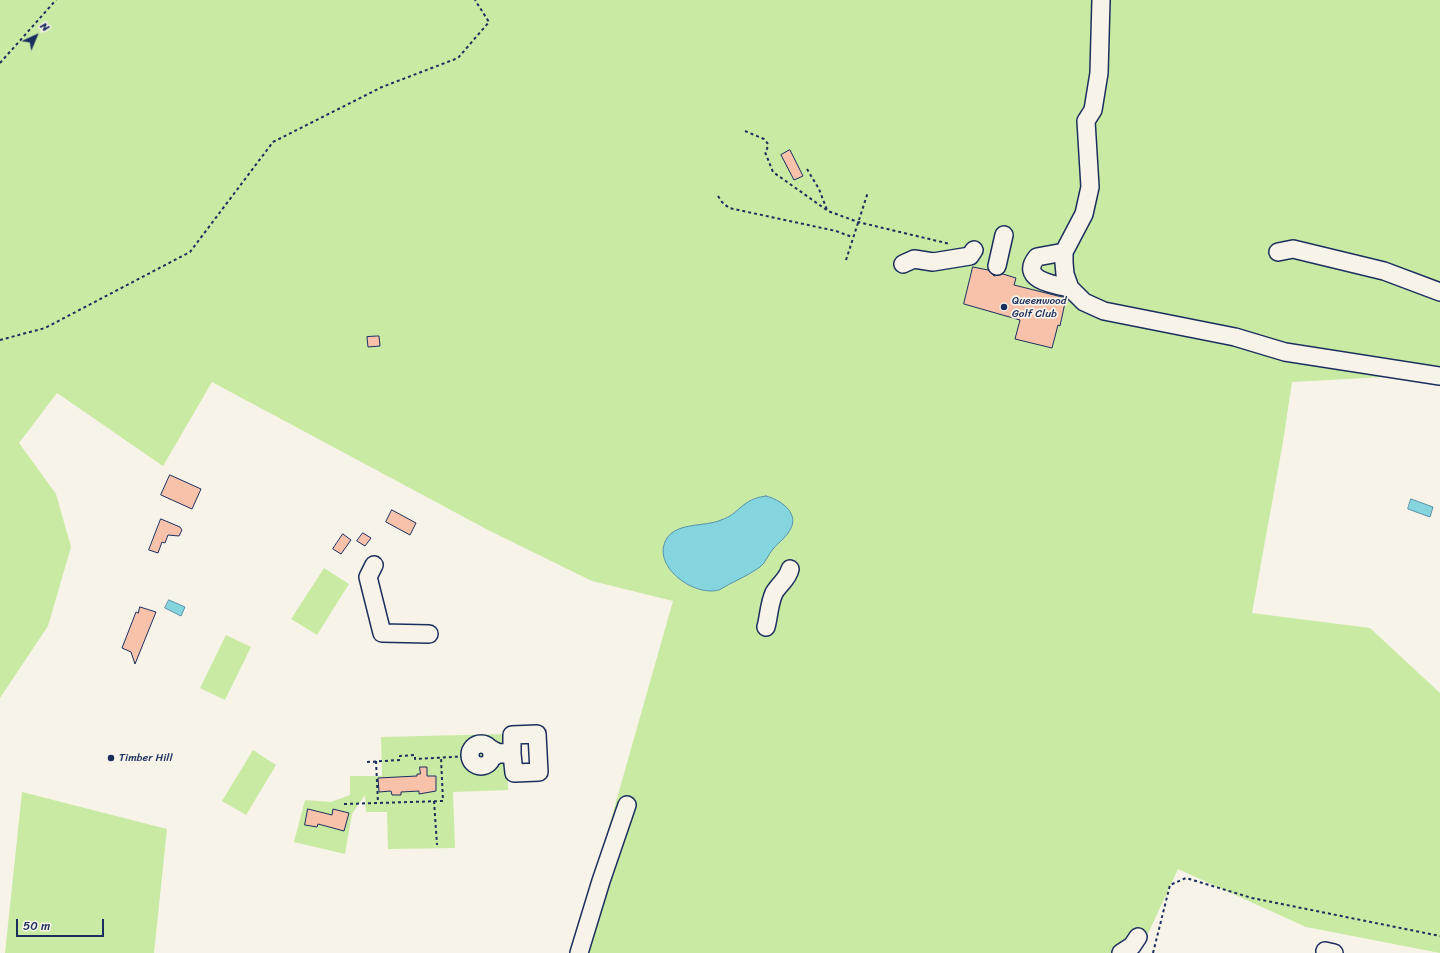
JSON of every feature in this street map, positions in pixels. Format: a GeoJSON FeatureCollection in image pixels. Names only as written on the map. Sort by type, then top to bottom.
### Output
{"type":"FeatureCollection","features":[{"type":"Feature","properties":{"kind":"lane"},"geometry":{"type":"LineString","coordinates":[[1101,0],[1099,74],[1093,110],[1086,121],[1090,187],[1088,201],[1084,214],[1064,252],[1065,274],[1070,288],[1084,302],[1104,311],[1235,337],[1286,352],[1440,376]]}},
{"type":"Feature","properties":{"kind":"lane"},"geometry":{"type":"LineString","coordinates":[[997,266],[1004,235]]}},
{"type":"Feature","properties":{"kind":"lane"},"geometry":{"type":"LineString","coordinates":[[903,264],[914,259],[933,262],[970,256],[974,250]]}},
{"type":"Feature","properties":{"kind":"lane"},"geometry":{"type":"LineString","coordinates":[[1278,252],[1293,250],[1384,271],[1440,292]]}},
{"type":"Feature","properties":{"kind":"lane"},"geometry":{"type":"LineString","coordinates":[[1064,252],[1037,258],[1031,266],[1032,271],[1042,282],[1070,288]]}},
{"type":"Feature","properties":{"kind":"lane"},"geometry":{"type":"LineString","coordinates":[[374,565],[368,577],[382,633],[429,634]]}},
{"type":"Feature","properties":{"kind":"lane"},"geometry":{"type":"LineString","coordinates":[[766,627],[772,598],[779,585],[789,574],[790,569]]}},
{"type":"Feature","properties":{"kind":"lane"},"geometry":{"type":"LineString","coordinates":[[477,732],[490,754],[484,780]]}},
{"type":"Feature","properties":{"kind":"lane"},"geometry":{"type":"LineString","coordinates":[[470,756],[476,745],[482,744],[490,754]]}},
{"type":"Feature","properties":{"kind":"lane"},"geometry":{"type":"LineString","coordinates":[[579,953],[601,881],[627,805]]}},
{"type":"Feature","properties":{"kind":"lane"},"geometry":{"type":"LineString","coordinates":[[1121,953],[1132,946],[1138,937]]}},
{"type":"Feature","properties":{"kind":"path"},"geometry":{"type":"LineString","coordinates":[[0,63],[56,0]]}},
{"type":"Feature","properties":{"kind":"path"},"geometry":{"type":"LineString","coordinates":[[0,340],[45,328],[190,252],[273,142],[382,87],[458,58],[489,22],[475,0]]}},
{"type":"Feature","properties":{"kind":"path"},"geometry":{"type":"LineString","coordinates":[[745,131],[764,139],[768,144],[767,149],[764,152],[773,172],[828,211],[858,222],[951,244]]}},
{"type":"Feature","properties":{"kind":"path"},"geometry":{"type":"LineString","coordinates":[[807,169],[819,189],[828,211]]}},
{"type":"Feature","properties":{"kind":"path"},"geometry":{"type":"LineString","coordinates":[[846,260],[852,237],[868,192]]}},
{"type":"Feature","properties":{"kind":"path"},"geometry":{"type":"LineString","coordinates":[[718,196],[729,208],[836,231],[852,237]]}},
{"type":"Feature","properties":{"kind":"path"},"geometry":{"type":"LineString","coordinates":[[366,762],[400,760],[400,756],[415,755],[415,759],[470,756]]}},
{"type":"Feature","properties":{"kind":"path"},"geometry":{"type":"LineString","coordinates":[[344,804],[442,801],[441,758]]}},
{"type":"Feature","properties":{"kind":"path"},"geometry":{"type":"LineString","coordinates":[[376,761],[378,802]]}},
{"type":"Feature","properties":{"kind":"path"},"geometry":{"type":"LineString","coordinates":[[434,802],[437,845]]}},
{"type":"Feature","properties":{"kind":"path"},"geometry":{"type":"LineString","coordinates":[[1153,953],[1170,886],[1186,878],[1252,898],[1440,936]]}},
{"type":"Feature","properties":{"kind":"green space"},"geometry":{"type":"Polygon","coordinates":[[[0,0],[1440,0],[1440,374],[1292,382],[1283,442],[1252,613],[1370,628],[1440,693],[1440,953],[1306,927],[1178,869],[1146,938],[1126,953],[573,953],[673,601],[592,581],[490,531],[212,382],[163,466],[57,393],[19,443],[56,494],[71,547],[48,626],[0,698],[0,0]]]}},
{"type":"Feature","properties":{"kind":"green space"},"geometry":{"type":"Polygon","coordinates":[[[324,568],[349,584],[317,635],[291,619],[324,568]]]}},
{"type":"Feature","properties":{"kind":"green space"},"geometry":{"type":"Polygon","coordinates":[[[226,635],[251,647],[225,700],[200,688],[226,635]]]}},
{"type":"Feature","properties":{"kind":"green space"},"geometry":{"type":"Polygon","coordinates":[[[507,734],[508,790],[453,792],[455,848],[388,849],[387,812],[366,812],[365,795],[352,814],[345,854],[294,842],[305,800],[331,802],[350,795],[350,776],[382,776],[381,737],[507,734]]]}},
{"type":"Feature","properties":{"kind":"green space"},"geometry":{"type":"Polygon","coordinates":[[[253,750],[276,765],[246,815],[222,801],[253,750]]]}},
{"type":"Feature","properties":{"kind":"green space"},"geometry":{"type":"Polygon","coordinates":[[[22,792],[167,829],[154,953],[5,953],[22,792]]]}},
{"type":"Feature","properties":{"kind":"water"},"geometry":{"type":"Polygon","coordinates":[[[766,496],[782,503],[790,512],[793,522],[787,534],[773,549],[760,567],[719,590],[709,591],[698,589],[687,584],[677,577],[669,568],[664,558],[663,548],[667,538],[672,533],[685,527],[721,520],[733,514],[751,500],[766,496]]]}},
{"type":"Feature","properties":{"kind":"water"},"geometry":{"type":"Polygon","coordinates":[[[1411,499],[1433,507],[1430,517],[1408,509],[1411,499]]]}},
{"type":"Feature","properties":{"kind":"water"},"geometry":{"type":"Polygon","coordinates":[[[169,600],[185,607],[181,616],[165,608],[169,600]]]}},
{"type":"Feature","properties":{"kind":"building"},"geometry":{"type":"Polygon","coordinates":[[[790,150],[803,176],[794,180],[781,155],[790,150]]]}},
{"type":"Feature","properties":{"kind":"building","name":"Queenwood Golf Club"},"geometry":{"type":"Polygon","coordinates":[[[973,267],[988,270],[994,276],[1003,274],[1016,278],[1014,285],[1066,298],[1060,326],[1058,325],[1052,348],[1015,339],[1020,320],[964,304],[973,267]]]}},
{"type":"Feature","properties":{"kind":"building"},"geometry":{"type":"Polygon","coordinates":[[[379,336],[380,346],[368,347],[367,337],[379,336]]]}},
{"type":"Feature","properties":{"kind":"building"},"geometry":{"type":"Polygon","coordinates":[[[170,475],[201,489],[192,509],[161,495],[170,475]]]}},
{"type":"Feature","properties":{"kind":"building"},"geometry":{"type":"Polygon","coordinates":[[[392,510],[416,523],[410,535],[386,522],[392,510]]]}},
{"type":"Feature","properties":{"kind":"building"},"geometry":{"type":"Polygon","coordinates":[[[161,519],[180,527],[182,530],[179,536],[168,535],[165,543],[162,542],[158,553],[149,550],[161,519]]]}},
{"type":"Feature","properties":{"kind":"building"},"geometry":{"type":"Polygon","coordinates":[[[363,533],[371,538],[365,546],[357,541],[363,533]]]}},
{"type":"Feature","properties":{"kind":"building"},"geometry":{"type":"Polygon","coordinates":[[[343,534],[351,540],[341,554],[333,549],[343,534]]]}},
{"type":"Feature","properties":{"kind":"building"},"geometry":{"type":"Polygon","coordinates":[[[140,607],[156,612],[135,664],[131,652],[122,648],[136,612],[138,613],[140,607]]]}},
{"type":"Feature","properties":{"kind":"building"},"geometry":{"type":"Polygon","coordinates":[[[420,767],[427,767],[427,776],[436,776],[436,791],[419,794],[419,791],[401,792],[401,795],[392,795],[391,791],[379,792],[378,778],[417,776],[417,774],[420,774],[420,767]]]}},
{"type":"Feature","properties":{"kind":"building"},"geometry":{"type":"Polygon","coordinates":[[[308,809],[332,815],[333,809],[349,813],[344,831],[318,824],[317,827],[305,825],[308,809]]]}},
{"type":"Feature","properties":{"kind":"place","name":"Queenwood Golf Club"},"geometry":{"type":"Point","coordinates":[1004,307]}},
{"type":"Feature","properties":{"kind":"place","name":"Timber Hill"},"geometry":{"type":"Point","coordinates":[111,758]}}]}
